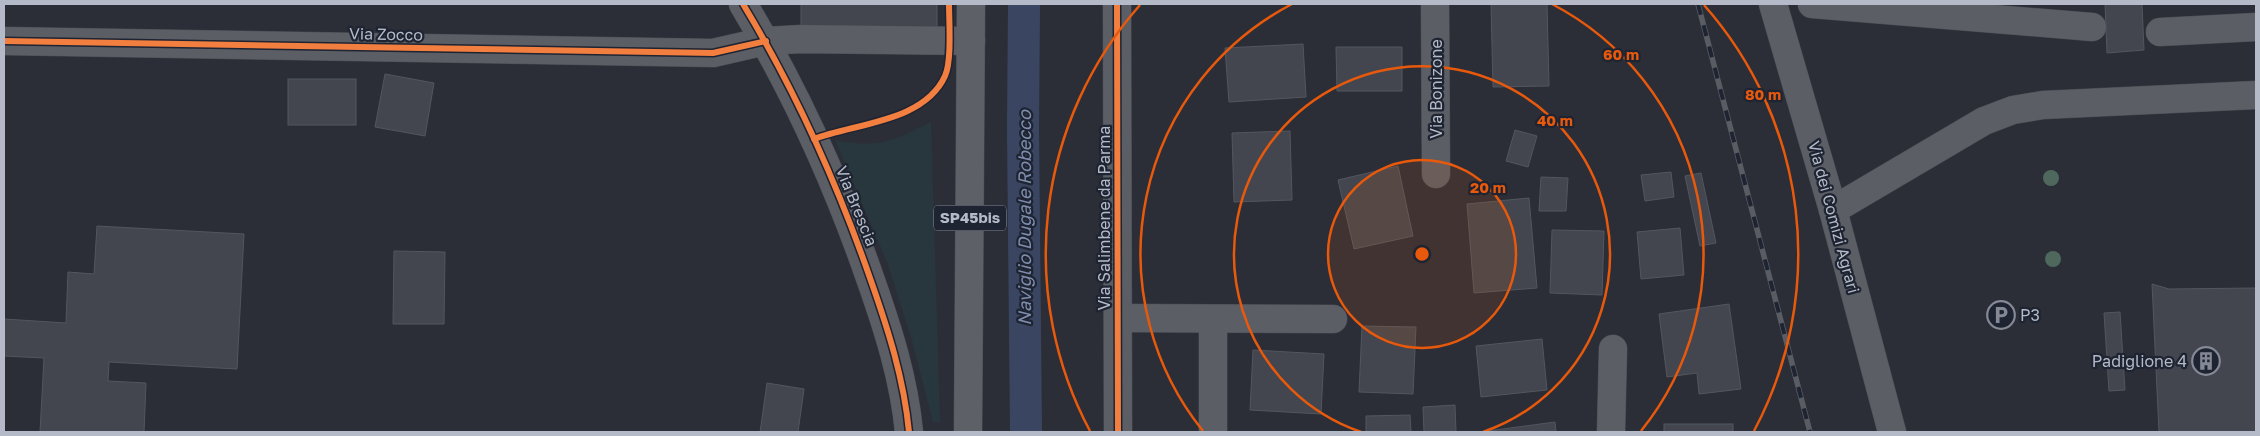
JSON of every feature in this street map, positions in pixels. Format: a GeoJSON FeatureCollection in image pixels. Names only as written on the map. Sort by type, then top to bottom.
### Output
{"type":"FeatureCollection","features":[{"type":"Feature","properties":{"kind":"main road","name":"SP45bis"},"geometry":{"type":"LineString","coordinates":[[968,432],[971,4]]}},
{"type":"Feature","properties":{"kind":"street","name":"Via Brescia"},"geometry":{"type":"LineString","coordinates":[[743,4],[766,41],[814,139],[854,233],[890,335],[907,405],[909,432]]}},
{"type":"Feature","properties":{"kind":"street","name":"Via Salimbene da Parma"},"geometry":{"type":"LineString","coordinates":[[1117,4],[1118,432]]}},
{"type":"Feature","properties":{"kind":"street","name":"Via Bonizone"},"geometry":{"type":"LineString","coordinates":[[1436,4],[1436,174]]}},
{"type":"Feature","properties":{"kind":"street","name":"Via dei Comizi Agrari"},"geometry":{"type":"LineString","coordinates":[[1774,4],[1834,210],[1892,432]]}},
{"type":"Feature","properties":{"kind":"street"},"geometry":{"type":"LineString","coordinates":[[1812,4],[2092,27]]}},
{"type":"Feature","properties":{"kind":"street"},"geometry":{"type":"LineString","coordinates":[[2160,32],[2256,27]]}},
{"type":"Feature","properties":{"kind":"street","name":"Via Zocco"},"geometry":{"type":"LineString","coordinates":[[4,41],[713,53],[766,41],[801,39],[971,41]]}},
{"type":"Feature","properties":{"kind":"street"},"geometry":{"type":"LineString","coordinates":[[1834,210],[1984,121],[2013,110],[2043,106],[2256,96]]}},
{"type":"Feature","properties":{"kind":"street"},"geometry":{"type":"LineString","coordinates":[[1118,318],[1333,319]]}},
{"type":"Feature","properties":{"kind":"street"},"geometry":{"type":"LineString","coordinates":[[1213,318],[1213,432]]}},
{"type":"Feature","properties":{"kind":"street"},"geometry":{"type":"LineString","coordinates":[[1611,432],[1613,349]]}},
{"type":"Feature","properties":{"kind":"shaded area"},"geometry":{"type":"Polygon","coordinates":[[[931,122],[940,422],[933,422],[911,337],[887,262],[835,140],[863,144],[885,142],[931,122]]]}},
{"type":"Feature","properties":{"kind":"building"},"geometry":{"type":"Polygon","coordinates":[[[801,4],[937,4],[937,33],[801,31],[801,4]]]}},
{"type":"Feature","properties":{"kind":"building"},"geometry":{"type":"Polygon","coordinates":[[[1491,4],[1547,4],[1549,86],[1493,87],[1491,4]]]}},
{"type":"Feature","properties":{"kind":"building"},"geometry":{"type":"Polygon","coordinates":[[[2105,4],[2142,4],[2144,50],[2107,53],[2105,4]]]}},
{"type":"Feature","properties":{"kind":"building"},"geometry":{"type":"Polygon","coordinates":[[[1303,44],[1306,97],[1229,102],[1225,48],[1303,44]]]}},
{"type":"Feature","properties":{"kind":"building"},"geometry":{"type":"Polygon","coordinates":[[[1336,47],[1402,47],[1402,91],[1337,91],[1336,47]]]}},
{"type":"Feature","properties":{"kind":"building"},"geometry":{"type":"Polygon","coordinates":[[[385,74],[434,83],[425,136],[375,127],[385,74]]]}},
{"type":"Feature","properties":{"kind":"building"},"geometry":{"type":"Polygon","coordinates":[[[288,79],[356,79],[356,125],[288,125],[288,79]]]}},
{"type":"Feature","properties":{"kind":"building"},"geometry":{"type":"Polygon","coordinates":[[[1515,130],[1537,136],[1528,167],[1506,161],[1515,130]]]}},
{"type":"Feature","properties":{"kind":"building"},"geometry":{"type":"Polygon","coordinates":[[[1290,131],[1292,200],[1234,202],[1232,133],[1290,131]]]}},
{"type":"Feature","properties":{"kind":"building"},"geometry":{"type":"Polygon","coordinates":[[[1398,166],[1413,236],[1354,249],[1338,180],[1398,166]]]}},
{"type":"Feature","properties":{"kind":"building"},"geometry":{"type":"Polygon","coordinates":[[[1671,172],[1674,197],[1645,201],[1641,175],[1671,172]]]}},
{"type":"Feature","properties":{"kind":"building"},"geometry":{"type":"Polygon","coordinates":[[[1701,173],[1716,243],[1700,246],[1685,176],[1701,173]]]}},
{"type":"Feature","properties":{"kind":"building"},"geometry":{"type":"Polygon","coordinates":[[[1541,177],[1568,178],[1566,211],[1539,211],[1541,177]]]}},
{"type":"Feature","properties":{"kind":"building"},"geometry":{"type":"Polygon","coordinates":[[[1529,198],[1537,288],[1474,293],[1467,204],[1529,198]]]}},
{"type":"Feature","properties":{"kind":"building"},"geometry":{"type":"Polygon","coordinates":[[[97,226],[244,234],[237,369],[109,362],[108,381],[146,383],[144,432],[40,432],[44,358],[4,356],[4,319],[66,323],[68,272],[94,274],[97,226]]]}},
{"type":"Feature","properties":{"kind":"building"},"geometry":{"type":"Polygon","coordinates":[[[1680,228],[1684,275],[1641,279],[1637,232],[1680,228]]]}},
{"type":"Feature","properties":{"kind":"building"},"geometry":{"type":"Polygon","coordinates":[[[1552,230],[1604,231],[1602,295],[1550,293],[1552,230]]]}},
{"type":"Feature","properties":{"kind":"building"},"geometry":{"type":"Polygon","coordinates":[[[394,251],[445,252],[444,324],[393,324],[394,251]]]}},
{"type":"Feature","properties":{"kind":"building","name":"Padiglione 4"},"geometry":{"type":"Polygon","coordinates":[[[2152,284],[2169,289],[2256,288],[2256,432],[2159,432],[2152,284]]]}},
{"type":"Feature","properties":{"kind":"building"},"geometry":{"type":"Polygon","coordinates":[[[1729,304],[1741,389],[1699,394],[1697,373],[1667,377],[1659,314],[1729,304]]]}},
{"type":"Feature","properties":{"kind":"building"},"geometry":{"type":"Polygon","coordinates":[[[2120,312],[2125,390],[2109,391],[2104,313],[2120,312]]]}},
{"type":"Feature","properties":{"kind":"building"},"geometry":{"type":"Polygon","coordinates":[[[1362,326],[1416,327],[1413,394],[1359,392],[1362,326]]]}},
{"type":"Feature","properties":{"kind":"building"},"geometry":{"type":"Polygon","coordinates":[[[1542,339],[1547,390],[1481,397],[1476,346],[1542,339]]]}},
{"type":"Feature","properties":{"kind":"building"},"geometry":{"type":"Polygon","coordinates":[[[1253,350],[1324,354],[1321,414],[1250,410],[1253,350]]]}},
{"type":"Feature","properties":{"kind":"building"},"geometry":{"type":"Polygon","coordinates":[[[767,383],[804,389],[798,432],[760,432],[767,383]]]}},
{"type":"Feature","properties":{"kind":"building"},"geometry":{"type":"Polygon","coordinates":[[[1455,405],[1456,432],[1424,432],[1423,407],[1455,405]]]}},
{"type":"Feature","properties":{"kind":"building"},"geometry":{"type":"Polygon","coordinates":[[[1410,415],[1411,432],[1366,432],[1366,416],[1410,415]]]}},
{"type":"Feature","properties":{"kind":"building"},"geometry":{"type":"Polygon","coordinates":[[[1555,422],[1556,432],[1488,432],[1488,431],[1555,422]]]}},
{"type":"Feature","properties":{"kind":"building"},"geometry":{"type":"Polygon","coordinates":[[[1664,424],[1733,424],[1733,432],[1664,432],[1664,424]]]}},
{"type":"Feature","properties":{"kind":"waterway","name":"Naviglio Dugale Robecco"},"geometry":{"type":"LineString","coordinates":[[1024,4],[1023,130],[1026,432]]}},
{"type":"Feature","properties":{"kind":"railway"},"geometry":{"type":"LineString","coordinates":[[1698,4],[1810,432]]}},
{"type":"Feature","properties":{"kind":"cycle path"},"geometry":{"type":"LineString","coordinates":[[743,4],[797,103],[844,207],[889,335],[899,373],[909,432]]}},
{"type":"Feature","properties":{"kind":"cycle path"},"geometry":{"type":"LineString","coordinates":[[814,139],[887,119],[905,112],[922,103],[935,91],[945,76],[949,61],[949,4]]}},
{"type":"Feature","properties":{"kind":"cycle path"},"geometry":{"type":"LineString","coordinates":[[1117,4],[1118,432]]}},
{"type":"Feature","properties":{"kind":"cycle path"},"geometry":{"type":"LineString","coordinates":[[4,41],[713,53],[766,41]]}},
{"type":"Feature","properties":{"kind":"place","name":"P3"},"geometry":{"type":"Point","coordinates":[2001,315]}},
{"type":"Feature","properties":{"kind":"place","name":"Padiglione 4"},"geometry":{"type":"Point","coordinates":[2206,361]}}]}
